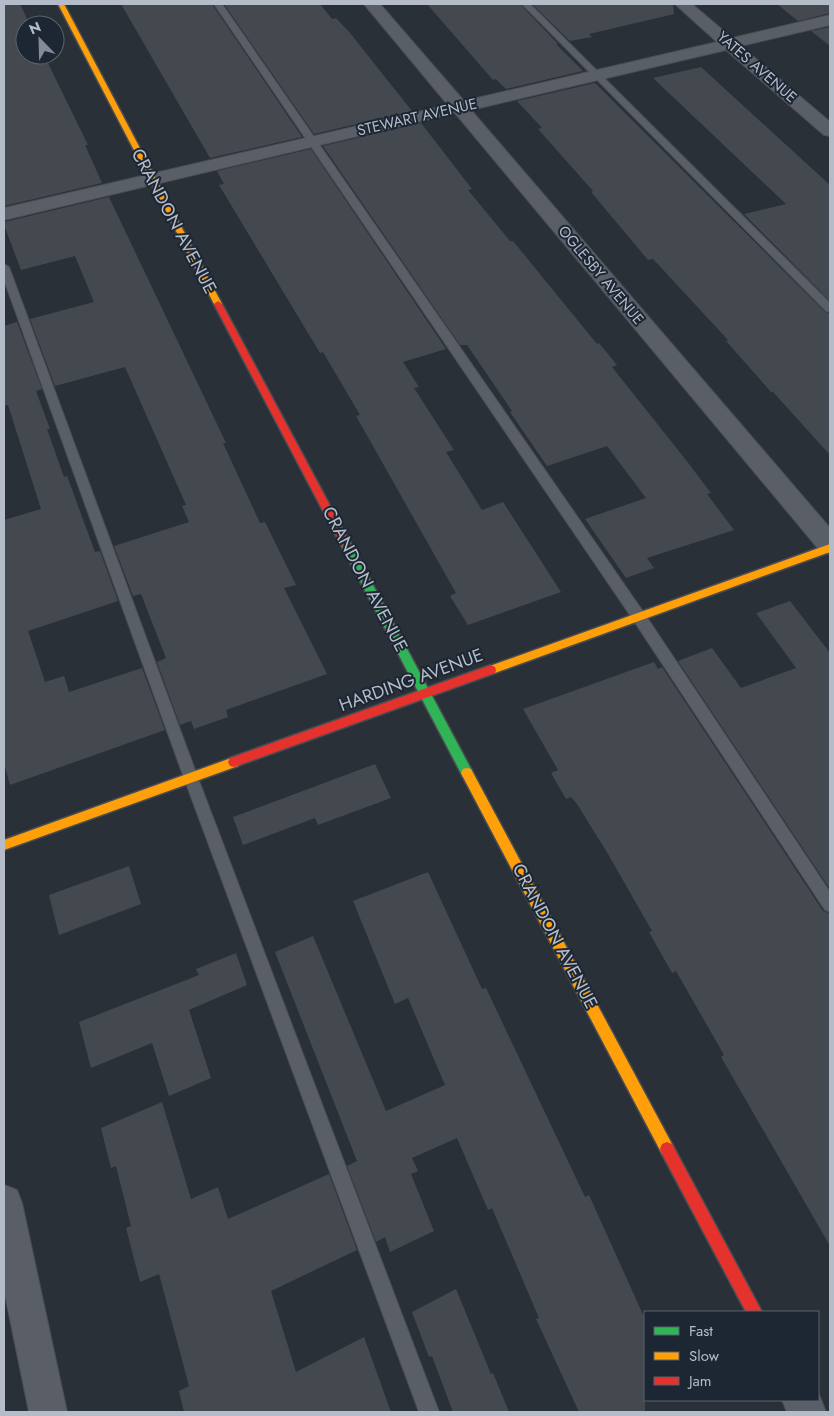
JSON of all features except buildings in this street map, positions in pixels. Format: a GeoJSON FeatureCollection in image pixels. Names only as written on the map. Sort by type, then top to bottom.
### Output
{"type":"FeatureCollection","features":[{"type":"Feature","properties":{"kind":"street","name":"CRANDON AVENUE"},"geometry":{"type":"LineString","coordinates":[[61,4],[151,179],[753,1311]]}},
{"type":"Feature","properties":{"kind":"street","name":"OGLESBY AVENUE"},"geometry":{"type":"LineString","coordinates":[[372,4],[830,546]]}},
{"type":"Feature","properties":{"kind":"street","name":"YATES AVENUE"},"geometry":{"type":"LineString","coordinates":[[683,4],[830,131]]}},
{"type":"Feature","properties":{"kind":"street","name":"STEWART AVENUE"},"geometry":{"type":"LineString","coordinates":[[4,214],[830,20]]}},
{"type":"Feature","properties":{"kind":"street","name":"HARDING AVENUE"},"geometry":{"type":"LineString","coordinates":[[4,845],[639,617],[830,546]]}},
{"type":"Feature","properties":{"kind":"street"},"geometry":{"type":"LineString","coordinates":[[4,1203],[48,1412]]}},
{"type":"Feature","properties":{"kind":"lane"},"geometry":{"type":"LineString","coordinates":[[218,4],[639,617],[830,905]]}},
{"type":"Feature","properties":{"kind":"lane"},"geometry":{"type":"LineString","coordinates":[[526,4],[830,309]]}},
{"type":"Feature","properties":{"kind":"lane"},"geometry":{"type":"LineString","coordinates":[[4,267],[191,778],[429,1412]]}},
{"type":"Feature","properties":{"kind":"traffic: fast"},"geometry":{"type":"LineString","coordinates":[[346,545],[467,773]]}},
{"type":"Feature","properties":{"kind":"traffic: slow"},"geometry":{"type":"LineString","coordinates":[[61,4],[218,304]]}},
{"type":"Feature","properties":{"kind":"traffic: slow"},"geometry":{"type":"LineString","coordinates":[[491,670],[830,548]]}},
{"type":"Feature","properties":{"kind":"traffic: slow"},"geometry":{"type":"LineString","coordinates":[[4,845],[234,762]]}},
{"type":"Feature","properties":{"kind":"traffic: slow"},"geometry":{"type":"LineString","coordinates":[[467,773],[667,1149]]}},
{"type":"Feature","properties":{"kind":"traffic: jam"},"geometry":{"type":"LineString","coordinates":[[218,304],[346,545]]}},
{"type":"Feature","properties":{"kind":"traffic: jam"},"geometry":{"type":"LineString","coordinates":[[234,762],[491,670]]}},
{"type":"Feature","properties":{"kind":"traffic: jam"},"geometry":{"type":"LineString","coordinates":[[667,1149],[753,1311]]}}]}
